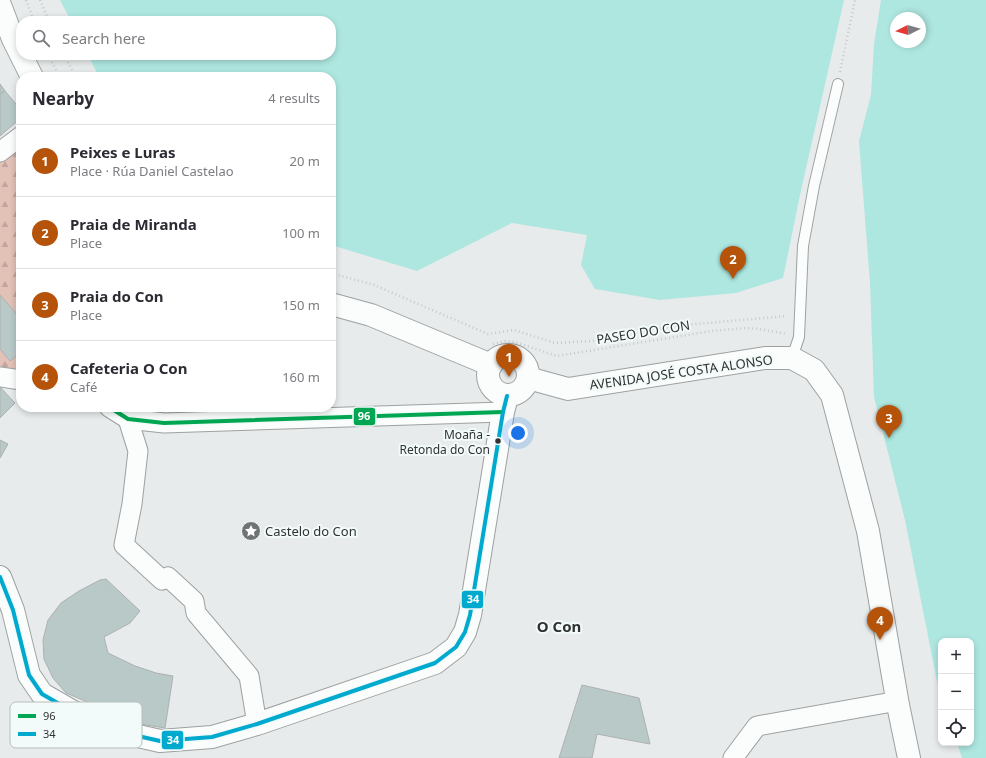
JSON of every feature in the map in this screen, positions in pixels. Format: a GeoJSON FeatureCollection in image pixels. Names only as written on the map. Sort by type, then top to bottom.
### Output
{"type":"FeatureCollection","features":[{"type":"Feature","properties":{"kind":"street"},"geometry":{"type":"LineString","coordinates":[[0,5],[16,45]]}},
{"type":"Feature","properties":{"kind":"street"},"geometry":{"type":"LineString","coordinates":[[24,60],[30,72]]}},
{"type":"Feature","properties":{"kind":"street"},"geometry":{"type":"LineString","coordinates":[[0,152],[16,140]]}},
{"type":"Feature","properties":{"kind":"street"},"geometry":{"type":"LineString","coordinates":[[127,412],[164,423],[505,404],[519,393],[527,384],[528,371],[520,359],[514,356],[501,356],[495,360],[492,355],[371,315],[336,305]]}},
{"type":"Feature","properties":{"kind":"street"},"geometry":{"type":"LineString","coordinates":[[142,737],[160,741],[212,737],[257,724],[435,663],[456,647],[465,632],[470,615],[505,404],[500,394],[490,385],[488,379],[492,355]]}},
{"type":"Feature","properties":{"kind":"street","name":"AVENIDA JOSÉ COSTA ALONSO"},"geometry":{"type":"LineString","coordinates":[[528,378],[568,389],[765,358],[792,358],[814,370],[832,395],[868,532],[909,758]]}},
{"type":"Feature","properties":{"kind":"street"},"geometry":{"type":"LineString","coordinates":[[0,377],[16,379]]}},
{"type":"Feature","properties":{"kind":"street"},"geometry":{"type":"LineString","coordinates":[[138,415],[138,451],[132,504],[124,545],[162,580],[168,577],[194,600],[196,613],[249,676],[257,724]]}},
{"type":"Feature","properties":{"kind":"street"},"geometry":{"type":"LineString","coordinates":[[0,577],[13,610],[29,675],[42,694],[55,702]]}},
{"type":"Feature","properties":{"kind":"street"},"geometry":{"type":"LineString","coordinates":[[733,758],[757,726],[898,701]]}},
{"type":"Feature","properties":{"kind":"lane"},"geometry":{"type":"LineString","coordinates":[[792,358],[799,337],[803,246],[814,186],[838,84]]}},
{"type":"Feature","properties":{"kind":"path"},"geometry":{"type":"LineString","coordinates":[[26,0],[32,16]]}},
{"type":"Feature","properties":{"kind":"path"},"geometry":{"type":"LineString","coordinates":[[40,0],[47,16]]}},
{"type":"Feature","properties":{"kind":"path"},"geometry":{"type":"LineString","coordinates":[[838,84],[855,0]]}},
{"type":"Feature","properties":{"kind":"path"},"geometry":{"type":"LineString","coordinates":[[51,60],[57,72]]}},
{"type":"Feature","properties":{"kind":"path"},"geometry":{"type":"LineString","coordinates":[[67,60],[73,72]]}},
{"type":"Feature","properties":{"kind":"path","name":"PASEO DO CON"},"geometry":{"type":"LineString","coordinates":[[336,274],[374,285],[488,334],[514,330],[555,343],[592,341],[673,326],[772,317],[800,316]]}},
{"type":"Feature","properties":{"kind":"path"},"geometry":{"type":"LineString","coordinates":[[492,355],[506,341],[515,342],[557,356],[734,329],[760,329],[799,337]]}},
{"type":"Feature","properties":{"kind":"green space"},"geometry":{"type":"Polygon","coordinates":[[[16,140],[16,379],[0,377],[0,152],[16,140]]]}},
{"type":"Feature","properties":{"kind":"water"},"geometry":{"type":"Polygon","coordinates":[[[60,0],[844,0],[783,278],[736,293],[660,300],[595,289],[581,265],[587,235],[512,223],[417,271],[336,247],[336,72],[96,72],[90,60],[336,60],[336,16],[68,16],[60,0]]]}},
{"type":"Feature","properties":{"kind":"water"},"geometry":{"type":"Polygon","coordinates":[[[881,0],[986,0],[986,758],[962,758],[958,746],[974,746],[974,638],[938,638],[938,686],[905,520],[874,397],[870,283],[859,141],[871,95],[874,44],[881,0]]]}},
{"type":"Feature","properties":{"kind":"building"},"geometry":{"type":"Polygon","coordinates":[[[0,84],[5,91],[0,94],[0,84]]]}},
{"type":"Feature","properties":{"kind":"building"},"geometry":{"type":"Polygon","coordinates":[[[5,91],[16,104],[16,122],[0,136],[0,94],[5,91]]]}},
{"type":"Feature","properties":{"kind":"building"},"geometry":{"type":"Polygon","coordinates":[[[0,295],[16,313],[16,356],[10,361],[0,349],[0,295]]]}},
{"type":"Feature","properties":{"kind":"building"},"geometry":{"type":"Polygon","coordinates":[[[0,387],[15,403],[0,418],[0,387]]]}},
{"type":"Feature","properties":{"kind":"building"},"geometry":{"type":"Polygon","coordinates":[[[0,440],[8,444],[0,458],[0,440]]]}},
{"type":"Feature","properties":{"kind":"building"},"geometry":{"type":"Polygon","coordinates":[[[106,579],[140,611],[130,623],[104,637],[108,653],[135,666],[156,673],[173,676],[165,728],[142,724],[142,702],[87,702],[66,693],[53,678],[44,659],[43,640],[48,620],[61,603],[100,580],[106,579]]]}},
{"type":"Feature","properties":{"kind":"building"},"geometry":{"type":"Polygon","coordinates":[[[582,685],[639,698],[650,744],[597,734],[592,758],[559,758],[582,685]]]}},
{"type":"Feature","properties":{"kind":"transit line","name":"34"},"geometry":{"type":"LineString","coordinates":[[142,737],[160,741],[212,737],[257,724],[435,663],[456,647],[465,632],[470,615],[503,412],[507,396]]}},
{"type":"Feature","properties":{"kind":"transit line","name":"96"},"geometry":{"type":"LineString","coordinates":[[117,412],[128,419],[164,423],[503,412]]}},
{"type":"Feature","properties":{"kind":"transit line","name":"34"},"geometry":{"type":"LineString","coordinates":[[0,577],[13,610],[29,675],[42,694],[56,702]]}},
{"type":"Feature","properties":{"kind":"place","name":"Praia de Miranda"},"geometry":{"type":"Point","coordinates":[733,279]}},
{"type":"Feature","properties":{"kind":"place","name":"Peixes e Luras"},"geometry":{"type":"Point","coordinates":[509,377]}},
{"type":"Feature","properties":{"kind":"place","name":"Praia do Con"},"geometry":{"type":"Point","coordinates":[889,438]}},
{"type":"Feature","properties":{"kind":"place","name":"Moaña - Retonda do Con"},"geometry":{"type":"Point","coordinates":[498,441]}},
{"type":"Feature","properties":{"kind":"place","name":"Castelo do Con"},"geometry":{"type":"Point","coordinates":[251,531]}},
{"type":"Feature","properties":{"kind":"place","name":"Cafeteria O Con"},"geometry":{"type":"Point","coordinates":[880,640]}},
{"type":"Feature","properties":{"kind":"district","name":"O Con"},"geometry":{"type":"Point","coordinates":[559,627]}}]}
